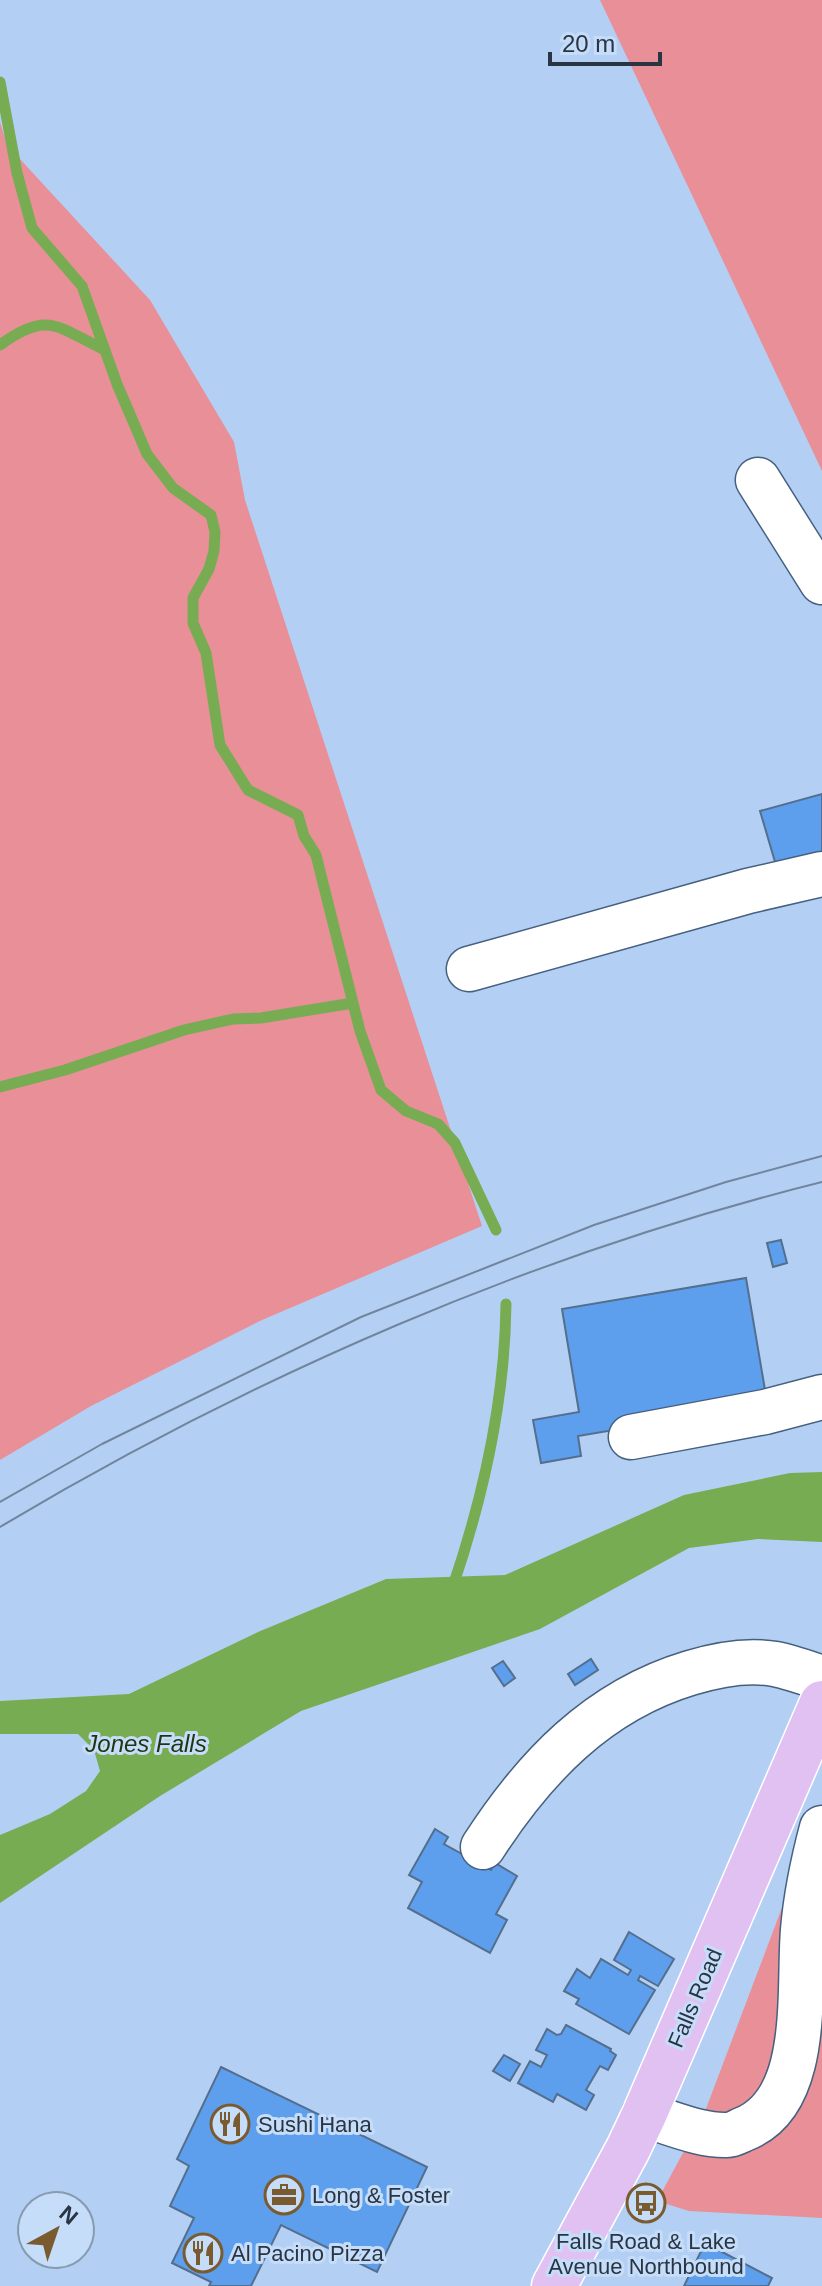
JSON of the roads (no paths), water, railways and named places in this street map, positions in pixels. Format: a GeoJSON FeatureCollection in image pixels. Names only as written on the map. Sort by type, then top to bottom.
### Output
{"type":"FeatureCollection","features":[{"type":"Feature","properties":{"kind":"main road","name":"Falls Road"},"geometry":{"type":"LineString","coordinates":[[554,2286],[644,2115],[822,1703]]}},
{"type":"Feature","properties":{"kind":"street"},"geometry":{"type":"LineString","coordinates":[[758,480],[822,582]]}},
{"type":"Feature","properties":{"kind":"street"},"geometry":{"type":"LineString","coordinates":[[469,969],[748,891],[822,874]]}},
{"type":"Feature","properties":{"kind":"street"},"geometry":{"type":"LineString","coordinates":[[631,1437],[765,1412],[822,1397]]}},
{"type":"Feature","properties":{"kind":"street"},"geometry":{"type":"LineString","coordinates":[[483,1847],[505,1813],[557,1752],[590,1723],[632,1696],[677,1677],[720,1664],[773,1663],[822,1678]]}},
{"type":"Feature","properties":{"kind":"street"},"geometry":{"type":"LineString","coordinates":[[644,2115],[729,2135],[758,2124],[780,2101],[792,2071],[822,1828]]}},
{"type":"Feature","properties":{"kind":"water","name":"Jones Falls"},"geometry":{"type":"Polygon","coordinates":[[[822,1472],[822,1542],[758,1539],[689,1548],[540,1629],[301,1711],[160,1796],[0,1903],[0,1835],[50,1814],[86,1791],[100,1771],[94,1750],[78,1734],[0,1734],[0,1701],[129,1694],[258,1632],[386,1579],[505,1575],[684,1495],[790,1473],[822,1472]]]}},
{"type":"Feature","properties":{"kind":"waterway"},"geometry":{"type":"LineString","coordinates":[[0,82],[17,173],[32,228],[82,286],[117,384],[147,454],[173,488],[211,515],[215,532],[214,551],[209,569],[193,598],[193,623],[206,653],[220,745],[248,790],[298,815],[304,836],[316,855],[360,1031],[381,1090],[406,1111],[438,1124],[455,1143],[496,1230]]}},
{"type":"Feature","properties":{"kind":"waterway"},"geometry":{"type":"LineString","coordinates":[[0,345],[16,334],[42,325],[63,329],[105,350]]}},
{"type":"Feature","properties":{"kind":"waterway"},"geometry":{"type":"LineString","coordinates":[[0,1087],[65,1070],[184,1030],[233,1019],[261,1018],[353,1003]]}},
{"type":"Feature","properties":{"kind":"waterway"},"geometry":{"type":"LineString","coordinates":[[452,1589],[482,1484],[497,1412],[506,1304]]}},
{"type":"Feature","properties":{"kind":"tram line"},"geometry":{"type":"LineString","coordinates":[[0,1502],[102,1444],[361,1317],[594,1225],[726,1182],[822,1156]]}},
{"type":"Feature","properties":{"kind":"tram line"},"geometry":{"type":"LineString","coordinates":[[0,1527],[195,1419],[398,1324],[608,1245],[714,1211],[822,1182]]}},
{"type":"Feature","properties":{"kind":"place","name":"Sushi Hana"},"geometry":{"type":"Point","coordinates":[230,2124]}},
{"type":"Feature","properties":{"kind":"place","name":"Long & Foster"},"geometry":{"type":"Point","coordinates":[284,2195]}},
{"type":"Feature","properties":{"kind":"place","name":"Falls Road & Lake Avenue Northbound"},"geometry":{"type":"Point","coordinates":[646,2203]}},
{"type":"Feature","properties":{"kind":"place","name":"Al Pacino Pizza"},"geometry":{"type":"Point","coordinates":[203,2253]}}]}
